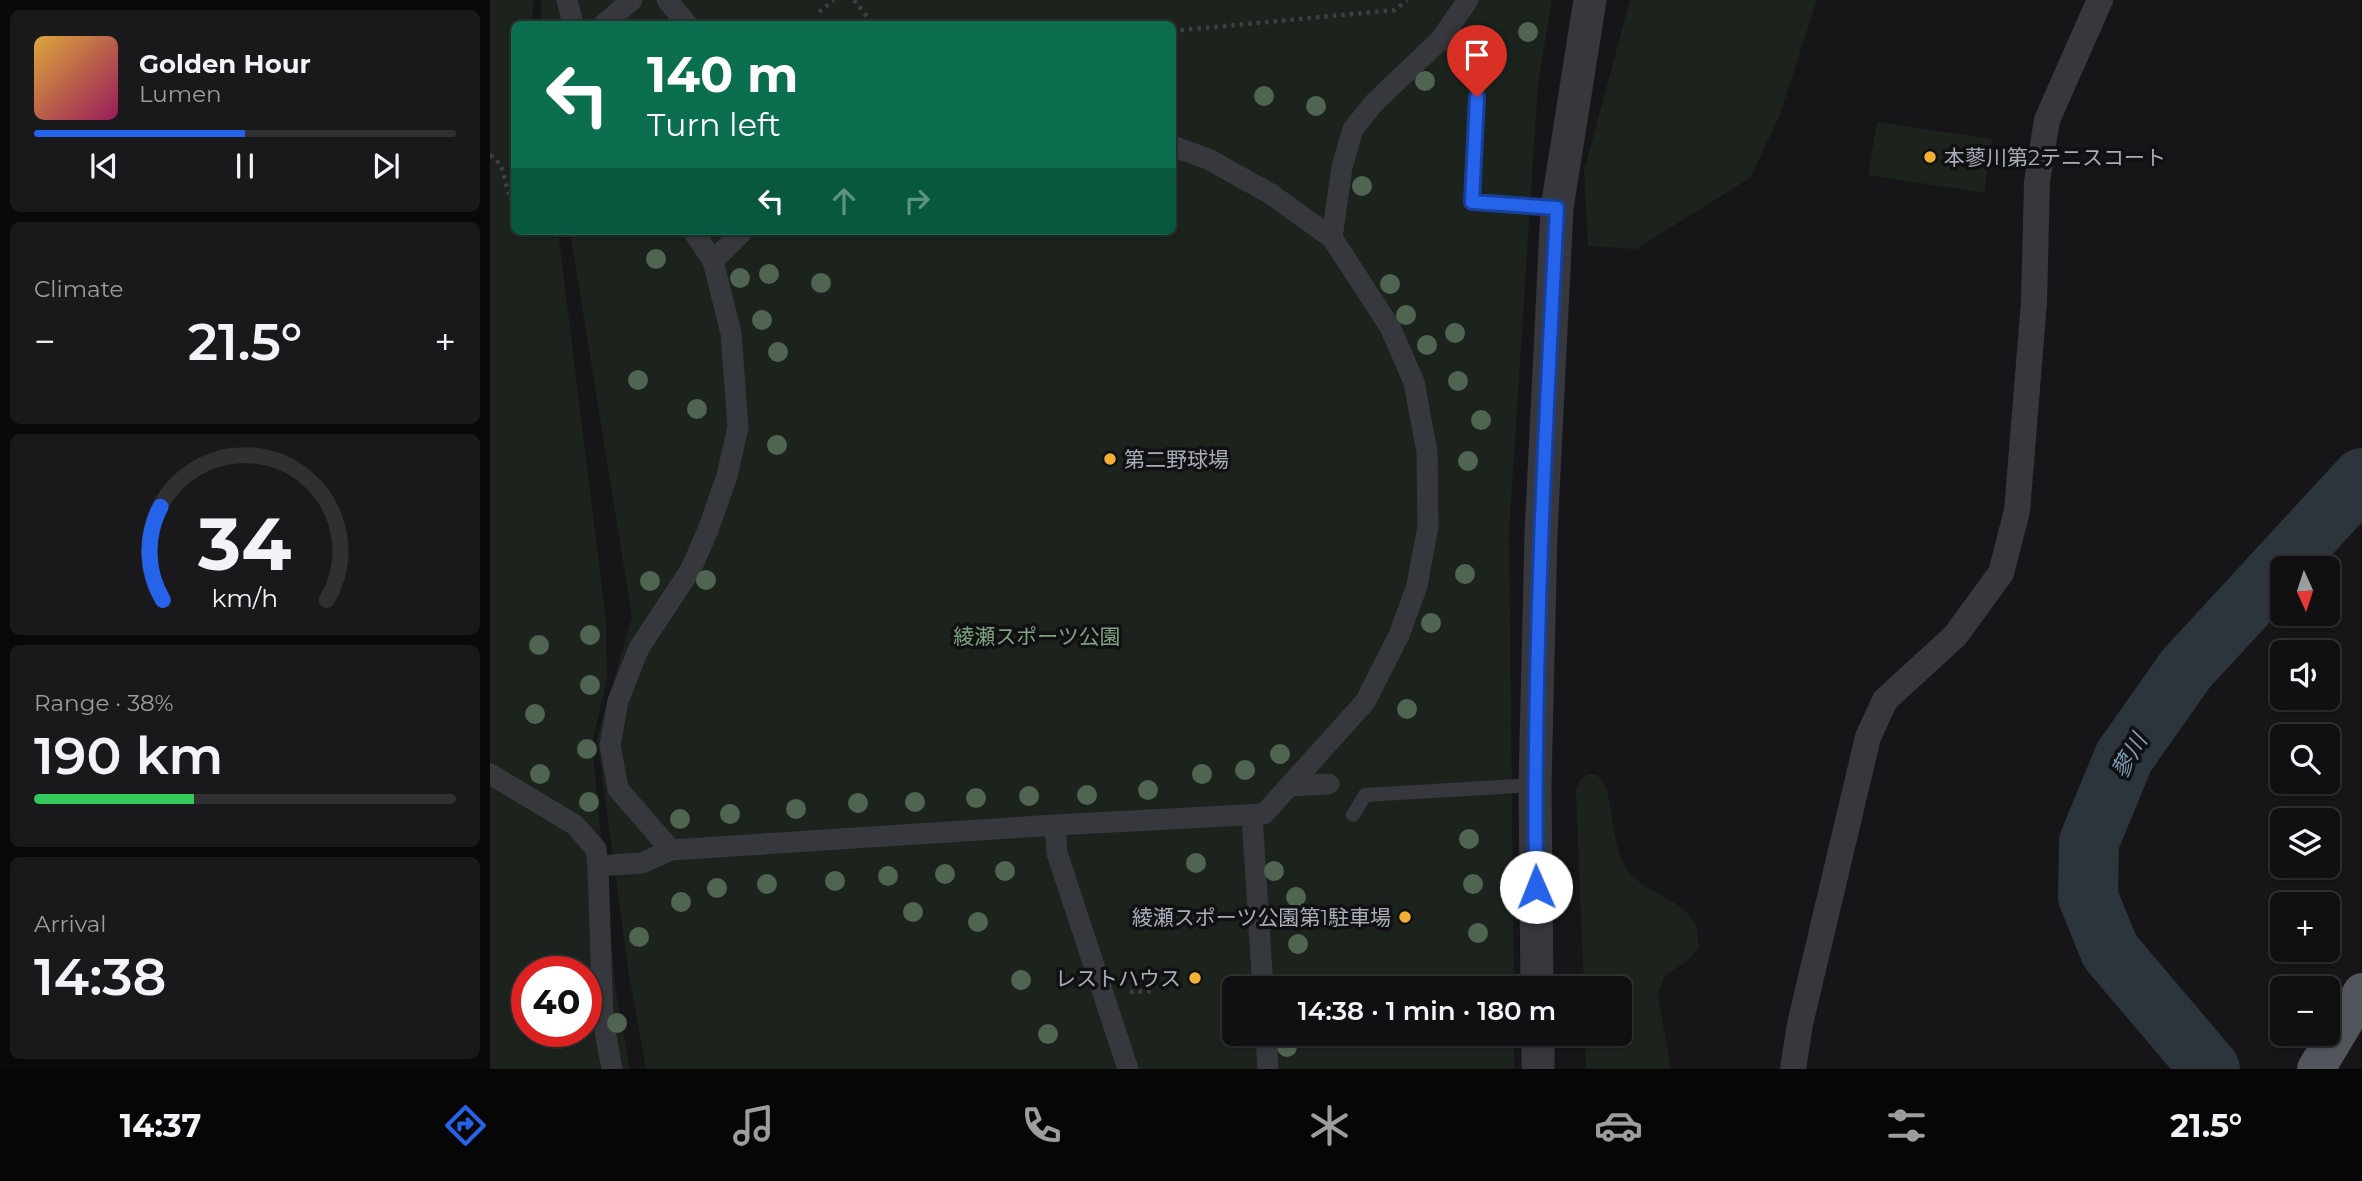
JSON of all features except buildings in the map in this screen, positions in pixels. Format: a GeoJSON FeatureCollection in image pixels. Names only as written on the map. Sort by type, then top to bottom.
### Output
{"type":"FeatureCollection","features":[{"type":"Feature","properties":{"kind":"main road"},"geometry":{"type":"LineString","coordinates":[[2316,1069],[2361,998]]}},
{"type":"Feature","properties":{"kind":"street"},"geometry":{"type":"LineString","coordinates":[[567,0],[572,21]]}},
{"type":"Feature","properties":{"kind":"street"},"geometry":{"type":"LineString","coordinates":[[608,21],[632,0]]}},
{"type":"Feature","properties":{"kind":"street"},"geometry":{"type":"LineString","coordinates":[[667,0],[684,21]]}},
{"type":"Feature","properties":{"kind":"street"},"geometry":{"type":"LineString","coordinates":[[1332,238],[1342,167],[1353,129],[1374,103],[1441,39],[1468,0]]}},
{"type":"Feature","properties":{"kind":"street"},"geometry":{"type":"LineString","coordinates":[[1537,976],[1535,785],[1541,534],[1557,208],[1590,0]]}},
{"type":"Feature","properties":{"kind":"street"},"geometry":{"type":"LineString","coordinates":[[1793,1069],[1800,1024],[1868,737],[1885,700],[1955,636],[2001,573],[2017,511],[2034,302],[2037,183],[2047,120],[2100,0]]}},
{"type":"Feature","properties":{"kind":"street"},"geometry":{"type":"LineString","coordinates":[[598,866],[642,863],[671,850],[1264,814],[1364,702],[1399,635],[1417,586],[1428,526],[1427,452],[1414,382],[1390,327],[1332,238],[1271,194],[1208,159],[1176,147]]}},
{"type":"Feature","properties":{"kind":"street"},"geometry":{"type":"LineString","coordinates":[[671,850],[618,789],[610,745],[618,701],[639,648],[691,569],[708,530],[730,464],[738,427],[731,333],[713,261],[696,235]]}},
{"type":"Feature","properties":{"kind":"street"},"geometry":{"type":"LineString","coordinates":[[713,261],[739,235]]}},
{"type":"Feature","properties":{"kind":"street"},"geometry":{"type":"LineString","coordinates":[[490,774],[575,825],[596,849],[603,1020],[612,1069]]}},
{"type":"Feature","properties":{"kind":"street"},"geometry":{"type":"LineString","coordinates":[[1290,786],[1329,784]]}},
{"type":"Feature","properties":{"kind":"street"},"geometry":{"type":"LineString","coordinates":[[1252,815],[1262,976]]}},
{"type":"Feature","properties":{"kind":"street"},"geometry":{"type":"LineString","coordinates":[[1055,825],[1057,853],[1128,1069]]}},
{"type":"Feature","properties":{"kind":"street"},"geometry":{"type":"LineString","coordinates":[[1267,1046],[1268,1069]]}},
{"type":"Feature","properties":{"kind":"street"},"geometry":{"type":"LineString","coordinates":[[1538,1046],[1538,1069]]}},
{"type":"Feature","properties":{"kind":"lane"},"geometry":{"type":"LineString","coordinates":[[1441,39],[1466,56],[1478,77],[1472,202],[1557,208]]}},
{"type":"Feature","properties":{"kind":"lane"},"geometry":{"type":"LineString","coordinates":[[1353,815],[1364,795],[1535,785]]}},
{"type":"Feature","properties":{"kind":"path"},"geometry":{"type":"LineString","coordinates":[[819,12],[834,0]]}},
{"type":"Feature","properties":{"kind":"path"},"geometry":{"type":"LineString","coordinates":[[854,0],[871,21]]}},
{"type":"Feature","properties":{"kind":"path"},"geometry":{"type":"LineString","coordinates":[[1176,31],[1395,10],[1407,0]]}},
{"type":"Feature","properties":{"kind":"path"},"geometry":{"type":"LineString","coordinates":[[490,155],[501,164],[509,195]]}},
{"type":"Feature","properties":{"kind":"green space"},"geometry":{"type":"Polygon","coordinates":[[[490,0],[533,0],[532,21],[511,21],[511,235],[558,235],[606,620],[607,680],[592,743],[616,992],[630,1069],[490,1069],[490,0]]]}},
{"type":"Feature","properties":{"kind":"green space","name":"綾瀬スポーツ公園"},"geometry":{"type":"Polygon","coordinates":[[[541,0],[1552,0],[1538,84],[1509,532],[1514,976],[1222,976],[1222,1046],[1514,1046],[1514,1069],[646,1069],[629,975],[597,738],[632,617],[571,235],[1176,235],[1176,21],[541,21],[541,0]]]}},
{"type":"Feature","properties":{"kind":"green space"},"geometry":{"type":"Polygon","coordinates":[[[1630,0],[1817,0],[1779,117],[1750,178],[1636,249],[1588,246],[1584,171],[1630,0]]]}},
{"type":"Feature","properties":{"kind":"green space","name":"本蓼川第2テニスコート"},"geometry":{"type":"Polygon","coordinates":[[[1877,122],[1992,139],[1984,193],[1868,175],[1877,122]]]}},
{"type":"Feature","properties":{"kind":"green space"},"geometry":{"type":"Polygon","coordinates":[[[1588,774],[1597,775],[1605,786],[1619,853],[1629,872],[1645,886],[1683,909],[1696,926],[1699,947],[1686,962],[1664,976],[1658,996],[1671,1069],[1586,1069],[1585,1046],[1632,1046],[1632,976],[1583,976],[1576,792],[1580,780],[1588,774]]]}},
{"type":"Feature","properties":{"kind":"waterway","name":"蓼川"},"geometry":{"type":"LineString","coordinates":[[2210,1069],[2110,951],[2088,897],[2089,842],[2124,757],[2186,669],[2362,478]]}},
{"type":"Feature","properties":{"kind":"place","name":"本蓼川第2テニスコート"},"geometry":{"type":"Point","coordinates":[1930,157]}},
{"type":"Feature","properties":{"kind":"place","name":"第二野球場"},"geometry":{"type":"Point","coordinates":[1110,459]}},
{"type":"Feature","properties":{"kind":"place","name":"綾瀬スポーツ公園第1駐車場"},"geometry":{"type":"Point","coordinates":[1405,917]}},
{"type":"Feature","properties":{"kind":"place","name":"レストハウス"},"geometry":{"type":"Point","coordinates":[1195,978]}},
{"type":"Feature","properties":{"kind":"route"},"geometry":{"type":"LineString","coordinates":[[1477,97],[1472,202],[1557,208],[1541,534],[1535,785],[1536,887]]}}]}
